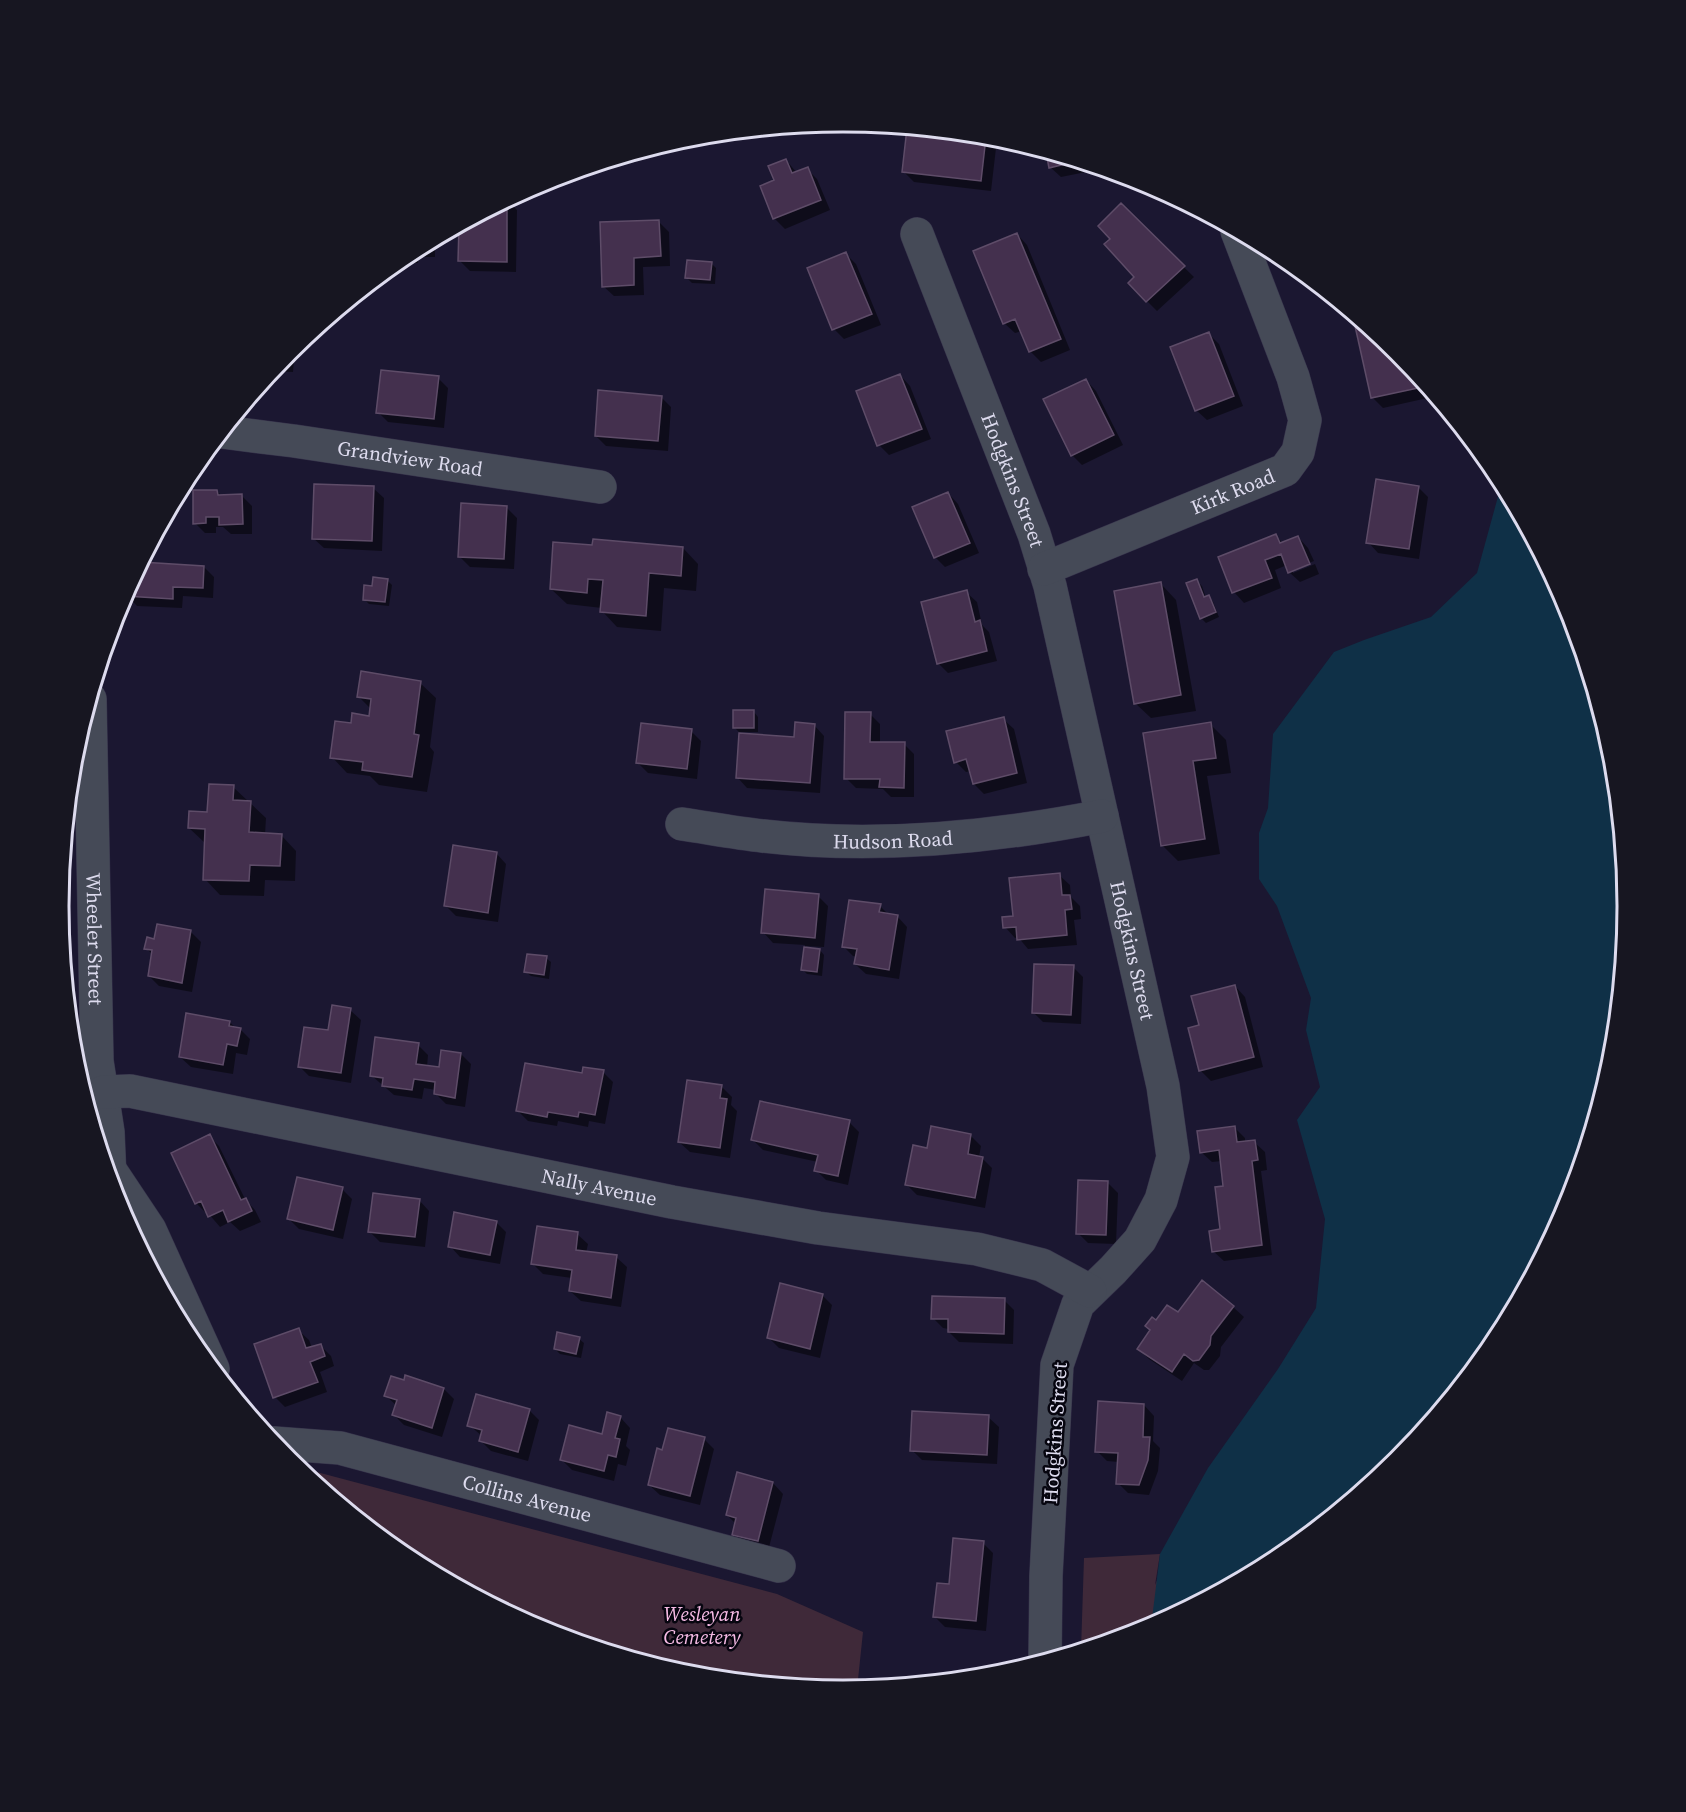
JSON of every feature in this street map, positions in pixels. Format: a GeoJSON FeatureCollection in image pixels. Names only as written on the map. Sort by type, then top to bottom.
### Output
{"type":"FeatureCollection","features":[{"type":"Feature","properties":{"kind":"street","name":"Hodgkins Street"},"geometry":{"type":"LineString","coordinates":[[918,234],[1030,523],[1050,586],[1163,1086],[1173,1157],[1161,1200],[1140,1240],[1113,1270],[1077,1304],[1057,1365],[1046,1576],[1045,1653]]}},
{"type":"Feature","properties":{"kind":"street","name":"Kirk Road"},"geometry":{"type":"LineString","coordinates":[[1044,569],[1285,470],[1298,452],[1305,420],[1296,387],[1242,243]]}},
{"type":"Feature","properties":{"kind":"street","name":"Grandview Road"},"geometry":{"type":"LineString","coordinates":[[231,433],[600,487]]}},
{"type":"Feature","properties":{"kind":"street","name":"Wheeler Street"},"geometry":{"type":"LineString","coordinates":[[89,735],[97,1061],[108,1132],[108,1150]]}},
{"type":"Feature","properties":{"kind":"street","name":"Hudson Road"},"geometry":{"type":"LineString","coordinates":[[682,824],[764,836],[838,841],[898,841],[970,836],[1053,826],[1102,816]]}},
{"type":"Feature","properties":{"kind":"street","name":"Nally Avenue"},"geometry":{"type":"LineString","coordinates":[[102,1092],[130,1091],[694,1206],[818,1228],[977,1249],[1042,1265],[1090,1292]]}},
{"type":"Feature","properties":{"kind":"street"},"geometry":{"type":"LineString","coordinates":[[126,1196],[150,1230],[194,1328]]}},
{"type":"Feature","properties":{"kind":"street","name":"Collins Avenue"},"geometry":{"type":"LineString","coordinates":[[288,1444],[340,1448],[779,1566]]}},
{"type":"Feature","properties":{"kind":"green space"},"geometry":{"type":"Polygon","coordinates":[[[1380,1233],[1213,1585],[1139,1621],[1081,1642],[1084,1558],[1160,1554],[1155,1585],[1182,1525],[1380,1233]]]}},
{"type":"Feature","properties":{"kind":"green space","name":"Wesleyan Cemetery"},"geometry":{"type":"Polygon","coordinates":[[[316,1472],[777,1594],[863,1632],[858,1679],[792,1678],[742,1673],[643,1654],[547,1621],[456,1576],[413,1550],[372,1520],[316,1472]]]}},
{"type":"Feature","properties":{"kind":"water"},"geometry":{"type":"Polygon","coordinates":[[[1498,495],[1537,564],[1558,610],[1591,706],[1602,755],[1615,855],[1617,906],[1615,957],[1602,1057],[1591,1106],[1576,1155],[1537,1248],[1513,1293],[1487,1336],[1425,1416],[1353,1488],[1273,1550],[1230,1576],[1152,1615],[1160,1554],[1208,1468],[1278,1369],[1316,1308],[1325,1219],[1297,1120],[1320,1087],[1306,1030],[1311,998],[1277,906],[1259,879],[1259,833],[1268,808],[1273,734],[1334,652],[1431,617],[1477,573],[1498,495]]]}},
{"type":"Feature","properties":{"kind":"building"},"geometry":{"type":"Polygon","coordinates":[[[906,135],[985,146],[981,181],[902,172],[906,135]]]}},
{"type":"Feature","properties":{"kind":"building"},"geometry":{"type":"Polygon","coordinates":[[[786,159],[792,173],[808,167],[821,200],[773,219],[760,186],[774,180],[768,166],[786,159]]]}},
{"type":"Feature","properties":{"kind":"building"},"geometry":{"type":"Polygon","coordinates":[[[1047,159],[1064,164],[1049,168],[1047,159]]]}},
{"type":"Feature","properties":{"kind":"building"},"geometry":{"type":"Polygon","coordinates":[[[1121,203],[1185,266],[1146,302],[1128,283],[1134,277],[1104,244],[1110,239],[1098,226],[1121,203]]]}},
{"type":"Feature","properties":{"kind":"building"},"geometry":{"type":"Polygon","coordinates":[[[507,209],[507,262],[458,261],[459,235],[507,209]]]}},
{"type":"Feature","properties":{"kind":"building"},"geometry":{"type":"Polygon","coordinates":[[[659,220],[661,256],[634,258],[634,285],[602,287],[600,222],[659,220]]]}},
{"type":"Feature","properties":{"kind":"building"},"geometry":{"type":"Polygon","coordinates":[[[1017,233],[1061,339],[1029,352],[1015,319],[1003,324],[973,251],[1017,233]]]}},
{"type":"Feature","properties":{"kind":"building"},"geometry":{"type":"Polygon","coordinates":[[[846,252],[872,314],[832,330],[807,268],[846,252]]]}},
{"type":"Feature","properties":{"kind":"building"},"geometry":{"type":"Polygon","coordinates":[[[687,260],[712,262],[710,280],[685,278],[687,260]]]}},
{"type":"Feature","properties":{"kind":"building"},"geometry":{"type":"Polygon","coordinates":[[[1355,326],[1390,359],[1418,388],[1371,398],[1355,326]]]}},
{"type":"Feature","properties":{"kind":"building"},"geometry":{"type":"Polygon","coordinates":[[[1209,332],[1234,396],[1195,411],[1170,347],[1209,332]]]}},
{"type":"Feature","properties":{"kind":"building"},"geometry":{"type":"Polygon","coordinates":[[[381,370],[439,376],[434,419],[376,413],[381,370]]]}},
{"type":"Feature","properties":{"kind":"building"},"geometry":{"type":"Polygon","coordinates":[[[900,374],[922,429],[877,446],[856,391],[900,374]]]}},
{"type":"Feature","properties":{"kind":"building"},"geometry":{"type":"Polygon","coordinates":[[[1086,379],[1114,435],[1071,456],[1043,399],[1086,379]]]}},
{"type":"Feature","properties":{"kind":"building"},"geometry":{"type":"Polygon","coordinates":[[[598,390],[662,396],[658,441],[595,436],[598,390]]]}},
{"type":"Feature","properties":{"kind":"building"},"geometry":{"type":"Polygon","coordinates":[[[1376,479],[1419,486],[1409,549],[1366,543],[1376,479]]]}},
{"type":"Feature","properties":{"kind":"building"},"geometry":{"type":"Polygon","coordinates":[[[314,484],[374,486],[372,541],[312,539],[314,484]]]}},
{"type":"Feature","properties":{"kind":"building"},"geometry":{"type":"Polygon","coordinates":[[[193,490],[217,490],[218,495],[242,494],[243,524],[219,525],[219,517],[206,517],[206,523],[193,524],[193,490]]]}},
{"type":"Feature","properties":{"kind":"building"},"geometry":{"type":"Polygon","coordinates":[[[948,492],[970,543],[934,558],[912,507],[948,492]]]}},
{"type":"Feature","properties":{"kind":"building"},"geometry":{"type":"Polygon","coordinates":[[[461,503],[507,506],[504,559],[458,557],[461,503]]]}},
{"type":"Feature","properties":{"kind":"building"},"geometry":{"type":"Polygon","coordinates":[[[1276,534],[1280,543],[1298,536],[1310,564],[1288,573],[1281,554],[1265,560],[1272,578],[1232,593],[1218,557],[1276,534]]]}},
{"type":"Feature","properties":{"kind":"building"},"geometry":{"type":"Polygon","coordinates":[[[593,539],[683,547],[681,576],[649,573],[646,616],[600,612],[603,580],[588,579],[587,593],[550,589],[553,542],[592,545],[593,539]]]}},
{"type":"Feature","properties":{"kind":"building"},"geometry":{"type":"Polygon","coordinates":[[[150,563],[204,566],[203,588],[173,587],[173,599],[134,597],[150,563]]]}},
{"type":"Feature","properties":{"kind":"building"},"geometry":{"type":"Polygon","coordinates":[[[373,577],[388,579],[385,602],[363,600],[364,585],[372,586],[373,577]]]}},
{"type":"Feature","properties":{"kind":"building"},"geometry":{"type":"Polygon","coordinates":[[[1197,579],[1204,597],[1209,595],[1216,612],[1200,619],[1186,583],[1197,579]]]}},
{"type":"Feature","properties":{"kind":"building"},"geometry":{"type":"Polygon","coordinates":[[[1161,582],[1181,695],[1134,704],[1114,591],[1161,582]]]}},
{"type":"Feature","properties":{"kind":"building"},"geometry":{"type":"Polygon","coordinates":[[[967,590],[975,622],[980,620],[987,651],[937,664],[921,602],[967,590]]]}},
{"type":"Feature","properties":{"kind":"building"},"geometry":{"type":"Polygon","coordinates":[[[361,671],[421,681],[414,734],[419,735],[412,777],[362,770],[363,762],[330,758],[335,721],[351,723],[352,713],[369,716],[371,699],[357,697],[361,671]]]}},
{"type":"Feature","properties":{"kind":"building"},"geometry":{"type":"Polygon","coordinates":[[[733,710],[754,710],[754,728],[733,728],[733,710]]]}},
{"type":"Feature","properties":{"kind":"building"},"geometry":{"type":"Polygon","coordinates":[[[845,712],[871,712],[870,742],[905,742],[904,788],[879,787],[880,779],[844,779],[845,712]]]}},
{"type":"Feature","properties":{"kind":"building"},"geometry":{"type":"Polygon","coordinates":[[[1004,717],[1017,773],[973,784],[966,759],[954,763],[946,731],[1004,717]]]}},
{"type":"Feature","properties":{"kind":"building"},"geometry":{"type":"Polygon","coordinates":[[[795,722],[815,724],[810,783],[736,778],[739,733],[794,737],[795,722]]]}},
{"type":"Feature","properties":{"kind":"building"},"geometry":{"type":"Polygon","coordinates":[[[1211,722],[1216,758],[1193,761],[1205,839],[1161,846],[1143,733],[1211,722]]]}},
{"type":"Feature","properties":{"kind":"building"},"geometry":{"type":"Polygon","coordinates":[[[641,723],[692,729],[687,769],[636,763],[641,723]]]}},
{"type":"Feature","properties":{"kind":"building"},"geometry":{"type":"Polygon","coordinates":[[[209,784],[234,785],[233,800],[251,801],[249,832],[282,834],[280,866],[250,865],[249,881],[203,880],[205,829],[188,828],[189,811],[207,812],[209,784]]]}},
{"type":"Feature","properties":{"kind":"building"},"geometry":{"type":"Polygon","coordinates":[[[453,845],[497,852],[488,913],[444,906],[453,845]]]}},
{"type":"Feature","properties":{"kind":"building"},"geometry":{"type":"Polygon","coordinates":[[[1060,873],[1062,895],[1070,895],[1072,909],[1065,910],[1067,935],[1017,940],[1016,927],[1003,928],[1002,917],[1013,916],[1009,878],[1060,873]]]}},
{"type":"Feature","properties":{"kind":"building"},"geometry":{"type":"Polygon","coordinates":[[[765,889],[819,894],[815,938],[761,933],[765,889]]]}},
{"type":"Feature","properties":{"kind":"building"},"geometry":{"type":"Polygon","coordinates":[[[849,900],[881,904],[879,912],[898,915],[889,970],[854,964],[857,949],[842,947],[849,900]]]}},
{"type":"Feature","properties":{"kind":"building"},"geometry":{"type":"Polygon","coordinates":[[[157,924],[191,930],[182,983],[148,976],[152,950],[144,949],[147,937],[154,939],[157,924]]]}},
{"type":"Feature","properties":{"kind":"building"},"geometry":{"type":"Polygon","coordinates":[[[804,947],[820,949],[817,972],[801,970],[804,947]]]}},
{"type":"Feature","properties":{"kind":"building"},"geometry":{"type":"Polygon","coordinates":[[[527,954],[547,956],[544,975],[524,972],[527,954]]]}},
{"type":"Feature","properties":{"kind":"building"},"geometry":{"type":"Polygon","coordinates":[[[1034,964],[1074,965],[1071,1015],[1032,1013],[1034,964]]]}},
{"type":"Feature","properties":{"kind":"building"},"geometry":{"type":"Polygon","coordinates":[[[1235,985],[1254,1057],[1199,1071],[1188,1028],[1199,1025],[1191,996],[1235,985]]]}},
{"type":"Feature","properties":{"kind":"building"},"geometry":{"type":"Polygon","coordinates":[[[332,1005],[351,1008],[341,1073],[298,1067],[304,1027],[328,1030],[332,1005]]]}},
{"type":"Feature","properties":{"kind":"building"},"geometry":{"type":"Polygon","coordinates":[[[186,1013],[230,1021],[229,1026],[241,1028],[237,1046],[227,1044],[223,1065],[179,1057],[186,1013]]]}},
{"type":"Feature","properties":{"kind":"building"},"geometry":{"type":"Polygon","coordinates":[[[375,1037],[419,1043],[416,1064],[439,1067],[441,1050],[461,1053],[455,1098],[434,1094],[435,1082],[414,1079],[412,1090],[382,1086],[383,1078],[370,1076],[375,1037]]]}},
{"type":"Feature","properties":{"kind":"building"},"geometry":{"type":"Polygon","coordinates":[[[525,1063],[582,1073],[583,1067],[604,1070],[595,1115],[579,1112],[578,1117],[548,1112],[547,1117],[516,1111],[525,1063]]]}},
{"type":"Feature","properties":{"kind":"building"},"geometry":{"type":"Polygon","coordinates":[[[687,1080],[722,1085],[720,1098],[727,1099],[720,1148],[678,1142],[687,1080]]]}},
{"type":"Feature","properties":{"kind":"building"},"geometry":{"type":"Polygon","coordinates":[[[760,1101],[850,1120],[838,1176],[814,1171],[818,1155],[751,1140],[760,1101]]]}},
{"type":"Feature","properties":{"kind":"building"},"geometry":{"type":"Polygon","coordinates":[[[931,1126],[971,1134],[968,1154],[983,1157],[975,1198],[905,1185],[913,1145],[927,1148],[931,1126]]]}},
{"type":"Feature","properties":{"kind":"building"},"geometry":{"type":"Polygon","coordinates":[[[1235,1126],[1237,1142],[1255,1140],[1258,1160],[1252,1161],[1262,1245],[1212,1252],[1209,1231],[1220,1229],[1215,1187],[1223,1186],[1219,1150],[1200,1153],[1197,1131],[1235,1126]]]}},
{"type":"Feature","properties":{"kind":"building"},"geometry":{"type":"Polygon","coordinates":[[[210,1134],[241,1200],[246,1198],[252,1211],[228,1222],[223,1210],[208,1217],[201,1201],[195,1204],[171,1153],[210,1134]]]}},
{"type":"Feature","properties":{"kind":"building"},"geometry":{"type":"Polygon","coordinates":[[[297,1177],[343,1187],[333,1230],[287,1219],[297,1177]]]}},
{"type":"Feature","properties":{"kind":"building"},"geometry":{"type":"Polygon","coordinates":[[[1078,1180],[1108,1181],[1106,1235],[1076,1234],[1078,1180]]]}},
{"type":"Feature","properties":{"kind":"building"},"geometry":{"type":"Polygon","coordinates":[[[373,1193],[420,1199],[415,1237],[368,1232],[373,1193]]]}},
{"type":"Feature","properties":{"kind":"building"},"geometry":{"type":"Polygon","coordinates":[[[454,1212],[497,1221],[490,1255],[448,1247],[454,1212]]]}},
{"type":"Feature","properties":{"kind":"building"},"geometry":{"type":"Polygon","coordinates":[[[537,1226],[578,1232],[576,1250],[617,1255],[611,1298],[569,1291],[572,1270],[531,1264],[537,1226]]]}},
{"type":"Feature","properties":{"kind":"building"},"geometry":{"type":"Polygon","coordinates":[[[1202,1280],[1234,1306],[1211,1336],[1210,1345],[1199,1360],[1193,1361],[1184,1354],[1172,1372],[1137,1349],[1150,1330],[1145,1326],[1152,1317],[1156,1320],[1167,1305],[1178,1312],[1202,1280]]]}},
{"type":"Feature","properties":{"kind":"building"},"geometry":{"type":"Polygon","coordinates":[[[780,1283],[823,1294],[810,1349],[767,1338],[780,1283]]]}},
{"type":"Feature","properties":{"kind":"building"},"geometry":{"type":"Polygon","coordinates":[[[932,1296],[1005,1298],[1004,1334],[948,1332],[948,1319],[931,1319],[932,1296]]]}},
{"type":"Feature","properties":{"kind":"building"},"geometry":{"type":"Polygon","coordinates":[[[299,1328],[306,1348],[321,1344],[325,1356],[310,1362],[318,1382],[273,1398],[254,1344],[299,1328]]]}},
{"type":"Feature","properties":{"kind":"building"},"geometry":{"type":"Polygon","coordinates":[[[557,1332],[580,1337],[576,1354],[554,1349],[557,1332]]]}},
{"type":"Feature","properties":{"kind":"building"},"geometry":{"type":"Polygon","coordinates":[[[405,1375],[444,1388],[432,1428],[392,1415],[397,1400],[384,1396],[391,1376],[404,1380],[405,1375]]]}},
{"type":"Feature","properties":{"kind":"building"},"geometry":{"type":"Polygon","coordinates":[[[476,1394],[530,1409],[518,1452],[479,1441],[482,1430],[467,1426],[476,1394]]]}},
{"type":"Feature","properties":{"kind":"building"},"geometry":{"type":"Polygon","coordinates":[[[1098,1401],[1144,1404],[1143,1437],[1150,1437],[1148,1460],[1139,1485],[1116,1484],[1118,1453],[1095,1452],[1098,1401]]]}},
{"type":"Feature","properties":{"kind":"building"},"geometry":{"type":"Polygon","coordinates":[[[912,1411],[989,1415],[987,1455],[910,1451],[912,1411]]]}},
{"type":"Feature","properties":{"kind":"building"},"geometry":{"type":"Polygon","coordinates":[[[607,1412],[621,1416],[615,1438],[620,1439],[616,1457],[608,1455],[604,1471],[560,1460],[569,1425],[602,1434],[607,1412]]]}},
{"type":"Feature","properties":{"kind":"building"},"geometry":{"type":"Polygon","coordinates":[[[668,1428],[705,1437],[690,1496],[648,1485],[657,1448],[662,1450],[668,1428]]]}},
{"type":"Feature","properties":{"kind":"building"},"geometry":{"type":"Polygon","coordinates":[[[737,1472],[773,1482],[758,1541],[732,1535],[736,1518],[726,1515],[737,1472]]]}},
{"type":"Feature","properties":{"kind":"building"},"geometry":{"type":"Polygon","coordinates":[[[953,1538],[984,1541],[976,1621],[933,1617],[937,1583],[949,1584],[953,1538]]]}}]}
